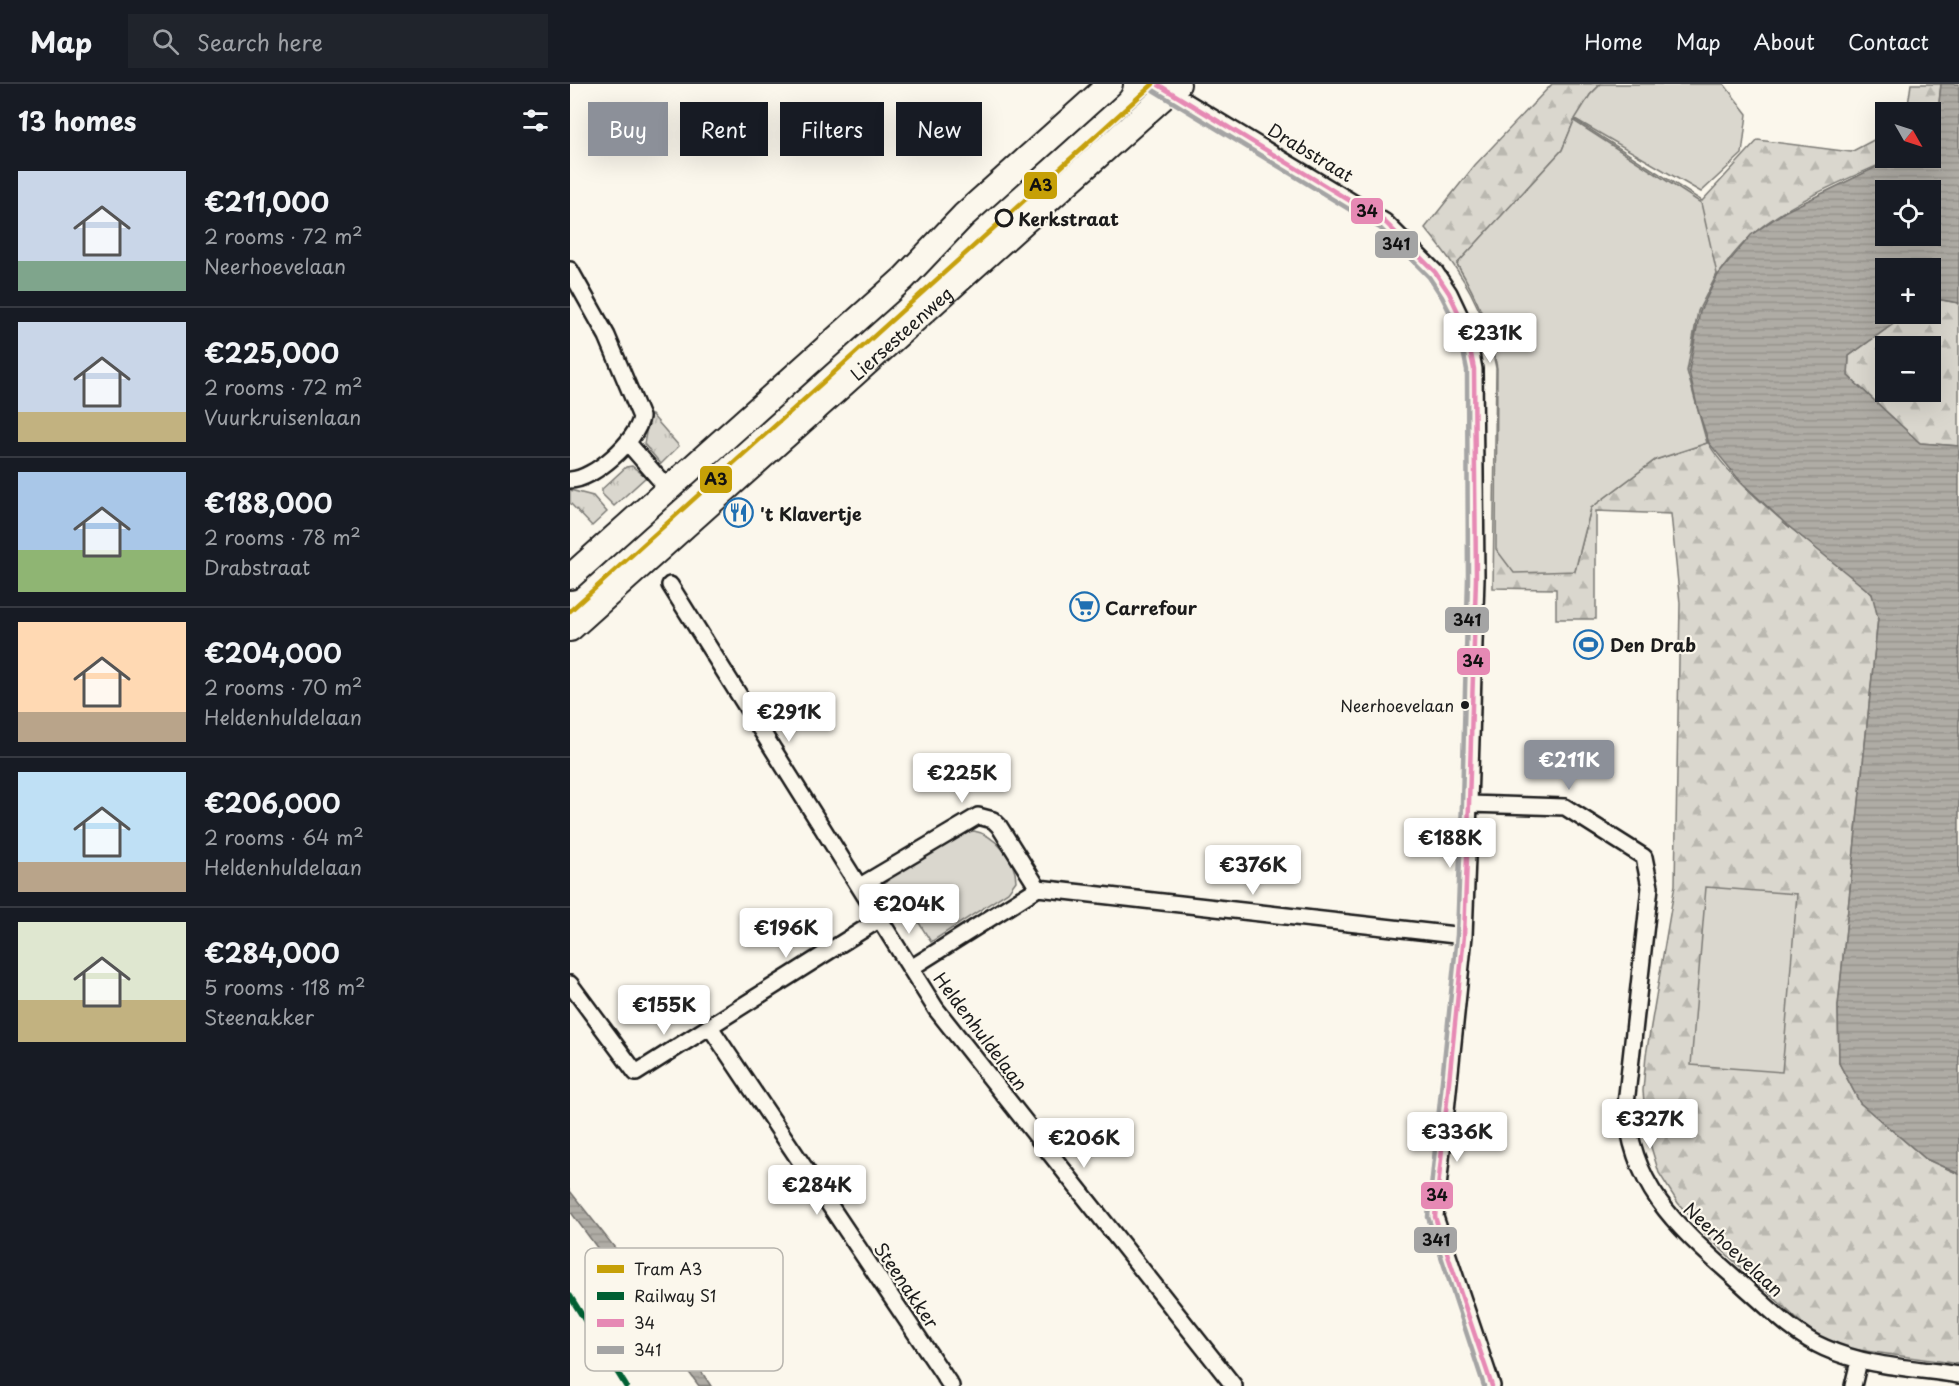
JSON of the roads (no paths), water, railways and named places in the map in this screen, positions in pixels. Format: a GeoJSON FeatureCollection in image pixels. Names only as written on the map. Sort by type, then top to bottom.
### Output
{"type":"FeatureCollection","features":[{"type":"Feature","properties":{"kind":"main road"},"geometry":{"type":"LineString","coordinates":[[570,577],[904,278],[964,214],[1110,84]]}},
{"type":"Feature","properties":{"kind":"main road","name":"Liersesteenweg"},"geometry":{"type":"LineString","coordinates":[[570,629],[1168,86]]}},
{"type":"Feature","properties":{"kind":"street","name":"Drabstraat"},"geometry":{"type":"LineString","coordinates":[[1168,86],[1385,222],[1435,272],[1449,293],[1466,330],[1474,369],[1476,578],[1469,804],[1464,936],[1435,1217],[1492,1386]]}},
{"type":"Feature","properties":{"kind":"street"},"geometry":{"type":"LineString","coordinates":[[570,270],[607,336],[639,408],[640,425],[628,443],[589,476],[570,480]]}},
{"type":"Feature","properties":{"kind":"street"},"geometry":{"type":"LineString","coordinates":[[628,443],[668,489]]}},
{"type":"Feature","properties":{"kind":"street","name":"Heldenhuldelaan"},"geometry":{"type":"LineString","coordinates":[[670,585],[936,1009],[1234,1386]]}},
{"type":"Feature","properties":{"kind":"street","name":"Neerhoevelaan"},"geometry":{"type":"LineString","coordinates":[[1469,804],[1565,807],[1644,857],[1650,887],[1626,1104],[1628,1130],[1643,1177],[1658,1203],[1679,1228],[1798,1333],[1825,1348],[1859,1361],[1959,1375]]}},
{"type":"Feature","properties":{"kind":"street"},"geometry":{"type":"LineString","coordinates":[[860,886],[967,820],[978,816],[993,819],[999,826],[1038,888]]}},
{"type":"Feature","properties":{"kind":"street"},"geometry":{"type":"LineString","coordinates":[[911,968],[1038,888],[1464,936]]}},
{"type":"Feature","properties":{"kind":"street"},"geometry":{"type":"LineString","coordinates":[[570,984],[636,1073],[880,919]]}},
{"type":"Feature","properties":{"kind":"street","name":"Steenakker"},"geometry":{"type":"LineString","coordinates":[[710,1027],[951,1386]]}},
{"type":"Feature","properties":{"kind":"street"},"geometry":{"type":"LineString","coordinates":[[1853,1386],[1859,1361]]}},
{"type":"Feature","properties":{"kind":"tram line","name":"A3"},"geometry":{"type":"LineString","coordinates":[[570,611],[1153,84]]}},
{"type":"Feature","properties":{"kind":"rail line","name":"S1"},"geometry":{"type":"LineString","coordinates":[[570,1296],[585,1320]]}},
{"type":"Feature","properties":{"kind":"rail line","name":"S1"},"geometry":{"type":"LineString","coordinates":[[617,1371],[626,1386]]}},
{"type":"Feature","properties":{"kind":"place","name":"Kerkstraat"},"geometry":{"type":"Point","coordinates":[1004,218]}},
{"type":"Feature","properties":{"kind":"place","name":"'t Klavertje"},"geometry":{"type":"Point","coordinates":[739,513]}},
{"type":"Feature","properties":{"kind":"place","name":"Carrefour"},"geometry":{"type":"Point","coordinates":[1084,607]}},
{"type":"Feature","properties":{"kind":"place","name":"Den Drab"},"geometry":{"type":"Point","coordinates":[1589,644]}},
{"type":"Feature","properties":{"kind":"place","name":"Neerhoevelaan"},"geometry":{"type":"Point","coordinates":[1465,705]}}]}
